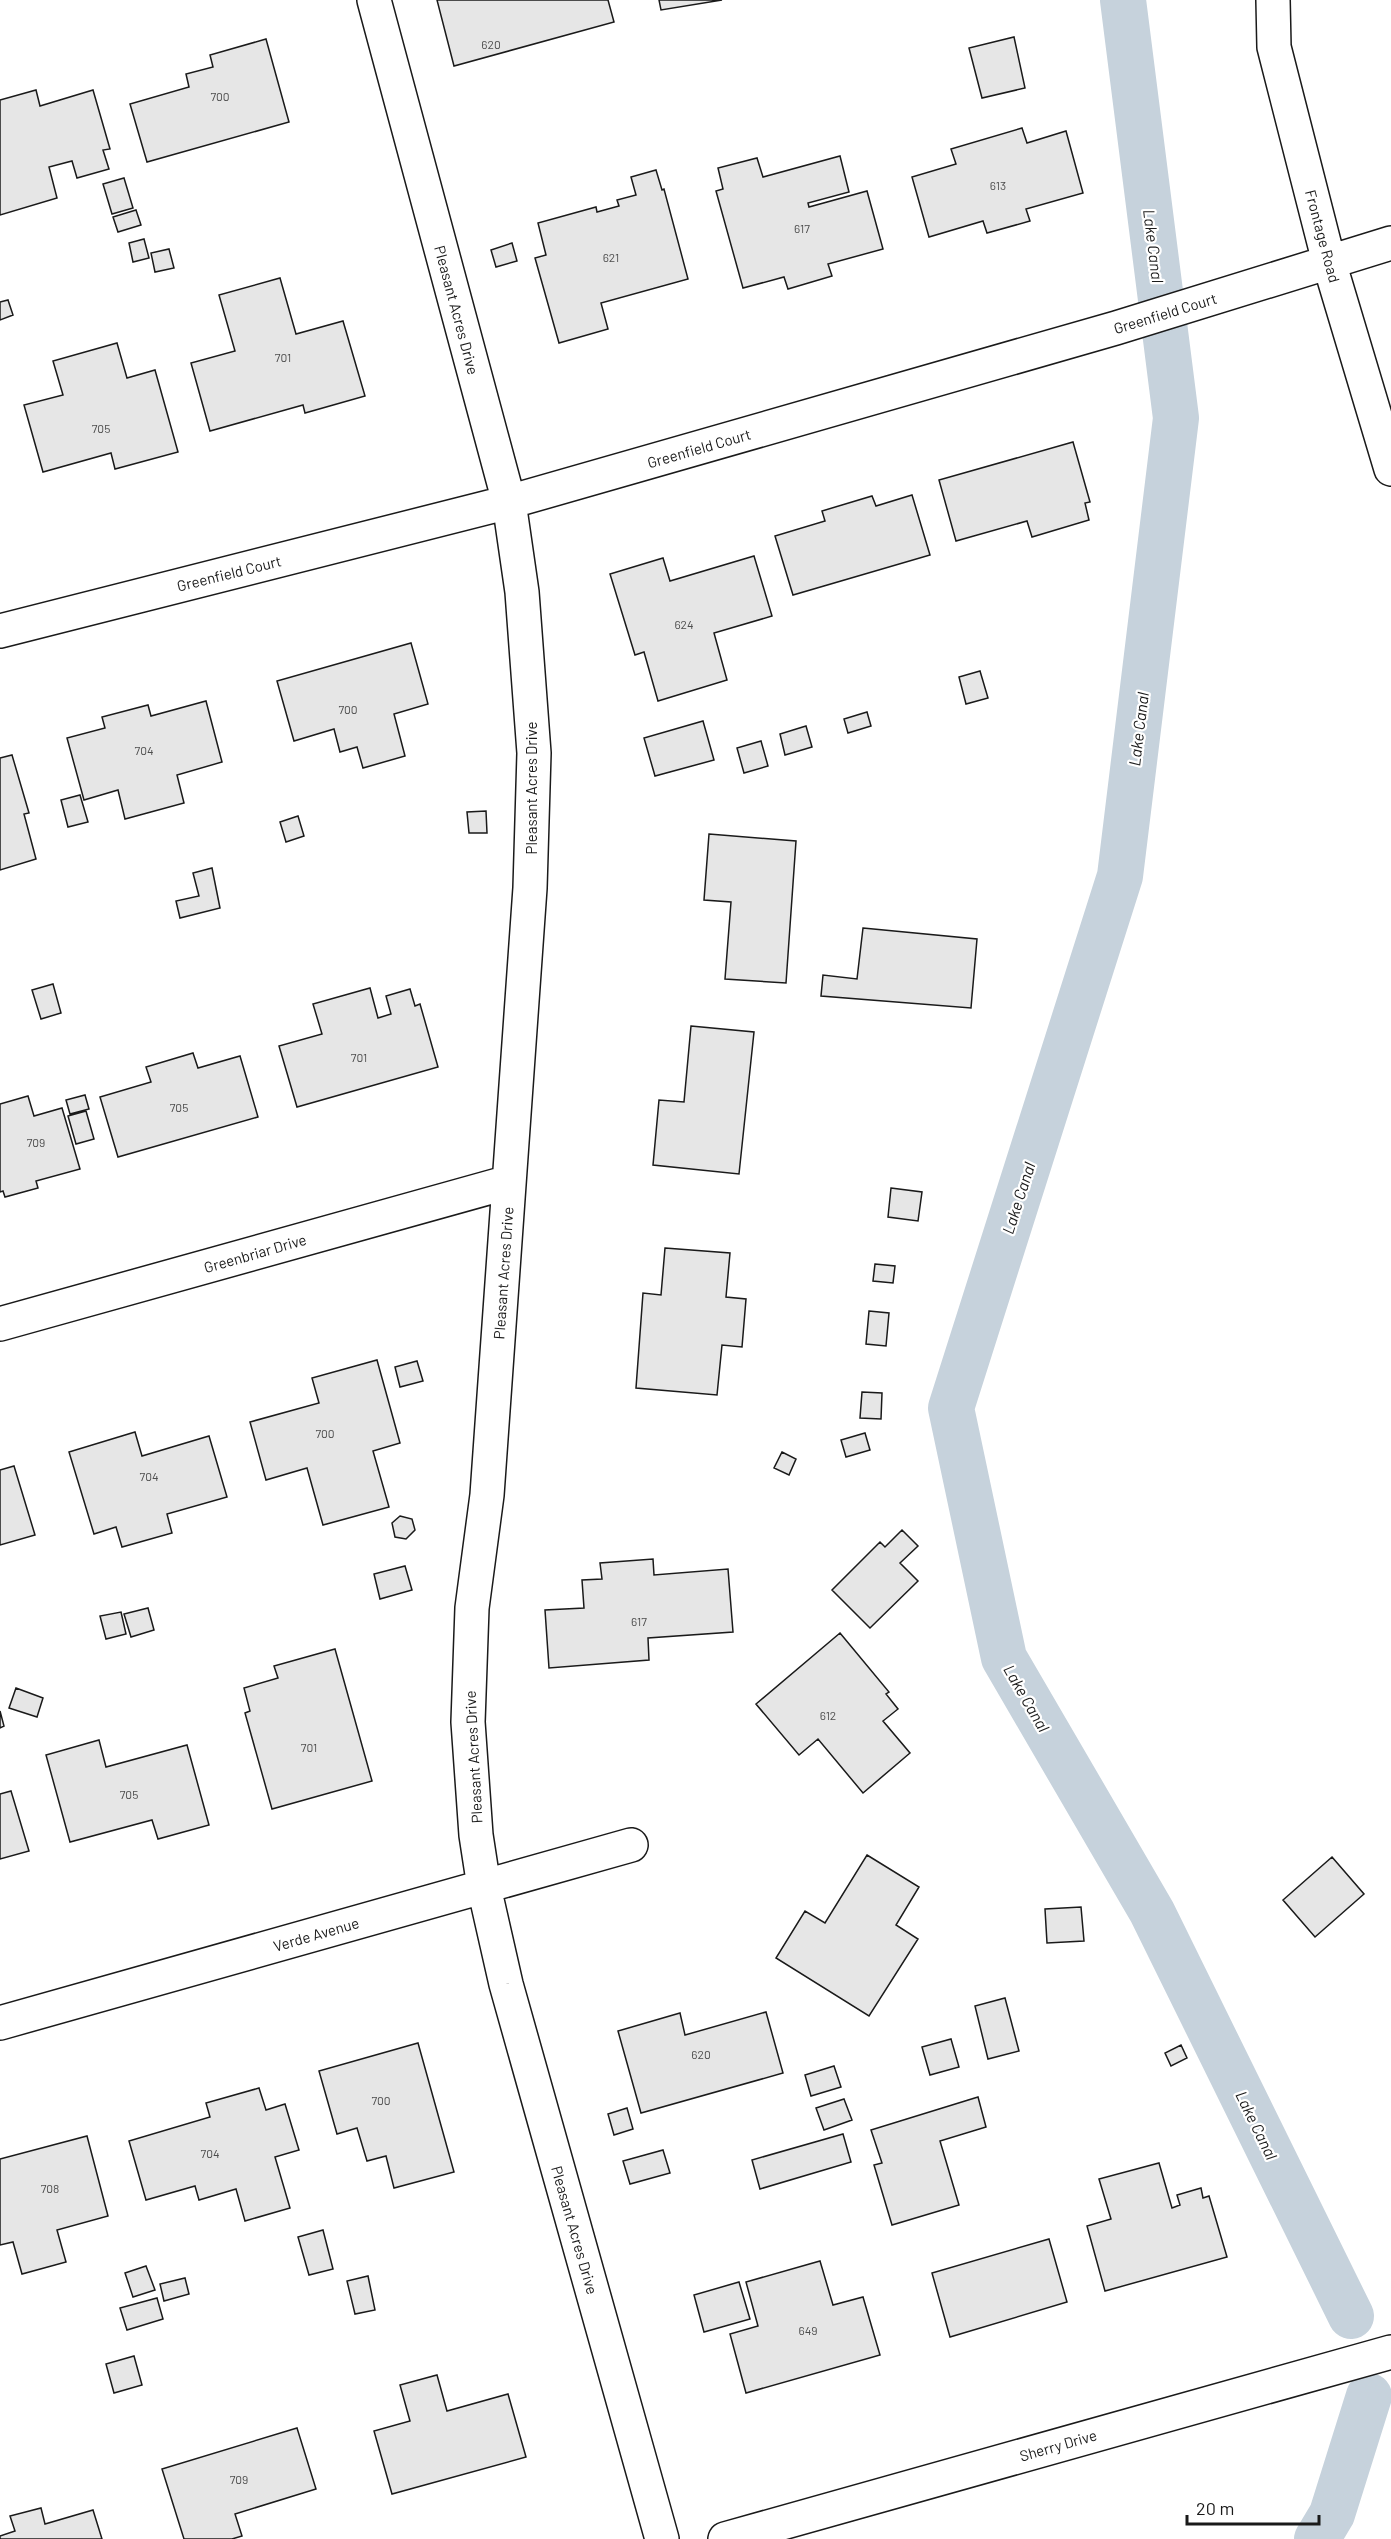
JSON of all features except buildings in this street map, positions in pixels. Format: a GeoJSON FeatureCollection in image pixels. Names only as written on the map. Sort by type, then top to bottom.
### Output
{"type":"FeatureCollection","features":[{"type":"Feature","properties":{"kind":"street","name":"Pleasant Acres Drive"},"geometry":{"type":"LineString","coordinates":[[374,0],[509,502],[522,592],[534,753],[530,888],[487,1495],[472,1608],[468,1722],[476,1835],[484,1887],[506,1984],[662,2539]]}},
{"type":"Feature","properties":{"kind":"street","name":"Frontage Road"},"geometry":{"type":"LineString","coordinates":[[1273,0],[1274,47],[1329,262],[1391,469]]}},
{"type":"Feature","properties":{"kind":"street","name":"Greenfield Court"},"geometry":{"type":"LineString","coordinates":[[0,631],[509,502],[1116,328],[1391,243]]}},
{"type":"Feature","properties":{"kind":"street","name":"Greenbriar Drive"},"geometry":{"type":"LineString","coordinates":[[0,1324],[509,1182]]}},
{"type":"Feature","properties":{"kind":"street","name":"Verde Avenue"},"geometry":{"type":"LineString","coordinates":[[0,2023],[631,1845]]}},
{"type":"Feature","properties":{"kind":"street","name":"Sherry Drive"},"geometry":{"type":"LineString","coordinates":[[725,2539],[1391,2352]]}},
{"type":"Feature","properties":{"kind":"waterway","name":"Lake Canal"},"geometry":{"type":"LineString","coordinates":[[1123,0],[1176,418],[1120,876],[951,1408],[1004,1658],[1152,1912],[1351,2316]]}},
{"type":"Feature","properties":{"kind":"waterway","name":"Lake Canal"},"geometry":{"type":"LineString","coordinates":[[1317,2539],[1332,2514],[1369,2396]]}}]}
